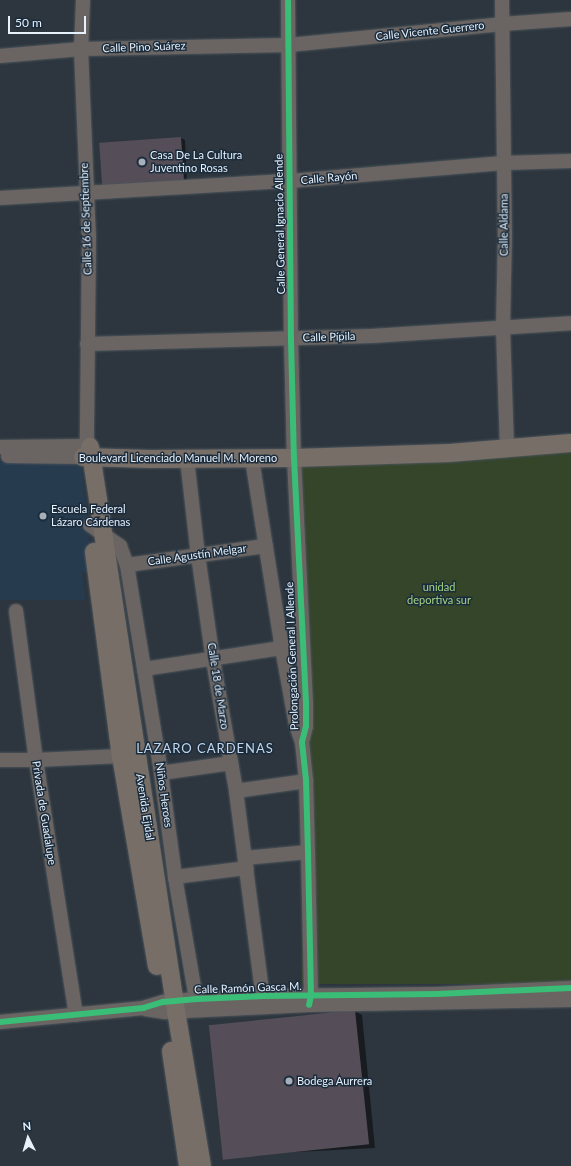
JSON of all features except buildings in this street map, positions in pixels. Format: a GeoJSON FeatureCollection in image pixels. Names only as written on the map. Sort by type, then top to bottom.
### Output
{"type":"FeatureCollection","features":[{"type":"Feature","properties":{"kind":"main road","name":"Boulevard Licenciado Manuel M. Moreno"},"geometry":{"type":"LineString","coordinates":[[506,444],[571,434]]}},
{"type":"Feature","properties":{"kind":"main road","name":"Boulevard Licenciado Manuel M. Moreno"},"geometry":{"type":"LineString","coordinates":[[87,449],[188,459],[252,459],[295,453],[430,444],[571,443]]}},
{"type":"Feature","properties":{"kind":"main road","name":"Boulevard Licenciado Manuel M. Moreno"},"geometry":{"type":"LineString","coordinates":[[87,449],[295,453]]}},
{"type":"Feature","properties":{"kind":"main road","name":"Avenida Ejidal"},"geometry":{"type":"LineString","coordinates":[[87,449],[121,756],[202,1166]]}},
{"type":"Feature","properties":{"kind":"main road","name":"Avenida Ejidal"},"geometry":{"type":"LineString","coordinates":[[97,529],[170,1007],[188,1166]]}},
{"type":"Feature","properties":{"kind":"street","name":"Calle 16 de Septiembre"},"geometry":{"type":"LineString","coordinates":[[84,0],[81,49],[86,194],[89,236],[87,449]]}},
{"type":"Feature","properties":{"kind":"street","name":"Calle General Ignacio Allende"},"geometry":{"type":"LineString","coordinates":[[288,0],[291,339],[295,453]]}},
{"type":"Feature","properties":{"kind":"street","name":"Calle Aldama"},"geometry":{"type":"LineString","coordinates":[[502,0],[505,233],[503,328],[506,444]]}},
{"type":"Feature","properties":{"kind":"street","name":"Calle Vicente Guerrero"},"geometry":{"type":"LineString","coordinates":[[289,45],[502,24],[571,19]]}},
{"type":"Feature","properties":{"kind":"street","name":"Calle Pino Suárez"},"geometry":{"type":"LineString","coordinates":[[0,56],[81,49],[289,45]]}},
{"type":"Feature","properties":{"kind":"street","name":"Calle Rayón"},"geometry":{"type":"LineString","coordinates":[[0,198],[290,181],[503,163],[571,161]]}},
{"type":"Feature","properties":{"kind":"street","name":"Calle Pípila"},"geometry":{"type":"LineString","coordinates":[[87,344],[291,339],[571,323]]}},
{"type":"Feature","properties":{"kind":"street","name":"Boulevard Licenciado Manuel M. Moreno"},"geometry":{"type":"LineString","coordinates":[[6,452],[87,449]]}},
{"type":"Feature","properties":{"kind":"street","name":"Prolongación General I Allende"},"geometry":{"type":"LineString","coordinates":[[295,453],[306,702],[306,726],[302,742],[306,781],[310,1000]]}},
{"type":"Feature","properties":{"kind":"street","name":"Calle 18 de Marzo"},"geometry":{"type":"LineString","coordinates":[[188,459],[198,555],[213,660],[236,790],[264,1002]]}},
{"type":"Feature","properties":{"kind":"street"},"geometry":{"type":"LineString","coordinates":[[252,459],[282,648],[296,726],[302,742]]}},
{"type":"Feature","properties":{"kind":"street","name":"Niños Heroes"},"geometry":{"type":"LineString","coordinates":[[97,529],[120,546],[127,565],[161,774],[175,878],[198,1005]]}},
{"type":"Feature","properties":{"kind":"street","name":"Calle Agustín Melgar"},"geometry":{"type":"LineString","coordinates":[[127,565],[266,546]]}},
{"type":"Feature","properties":{"kind":"street","name":"Privada de Guadalupe"},"geometry":{"type":"LineString","coordinates":[[16,611],[36,760],[76,1015]]}},
{"type":"Feature","properties":{"kind":"street"},"geometry":{"type":"LineString","coordinates":[[144,669],[213,660],[282,648]]}},
{"type":"Feature","properties":{"kind":"street"},"geometry":{"type":"LineString","coordinates":[[0,760],[121,756]]}},
{"type":"Feature","properties":{"kind":"street"},"geometry":{"type":"LineString","coordinates":[[161,774],[231,764]]}},
{"type":"Feature","properties":{"kind":"street"},"geometry":{"type":"LineString","coordinates":[[236,790],[306,781]]}},
{"type":"Feature","properties":{"kind":"street"},"geometry":{"type":"LineString","coordinates":[[175,878],[245,863],[308,852]]}},
{"type":"Feature","properties":{"kind":"street","name":"Calle Ramón Gasca M."},"geometry":{"type":"LineString","coordinates":[[1,1018],[76,1015],[143,1008],[310,1000],[437,999],[570,994]]}},
{"type":"Feature","properties":{"kind":"shaded area","name":"Escuela Federal Lázaro Cárdenas"},"geometry":{"type":"Polygon","coordinates":[[[81,458],[92,572],[82,572],[85,600],[0,600],[0,460],[81,458]]]}},
{"type":"Feature","properties":{"kind":"green space","name":"unidad deportiva sur"},"geometry":{"type":"Polygon","coordinates":[[[302,453],[571,453],[571,984],[302,984],[302,453]]]}},
{"type":"Feature","properties":{"kind":"cycle path"},"geometry":{"type":"LineString","coordinates":[[288,0],[291,339],[294,458],[306,702],[306,726],[302,742],[306,781],[308,852],[311,995],[309,1005]]}},
{"type":"Feature","properties":{"kind":"cycle path"},"geometry":{"type":"LineString","coordinates":[[0,1022],[143,1008],[163,1002],[197,999],[264,996],[437,994],[571,988]]}},
{"type":"Feature","properties":{"kind":"place","name":"Casa De La Cultura Juventino Rosas"},"geometry":{"type":"Point","coordinates":[142,162]}},
{"type":"Feature","properties":{"kind":"place","name":"Escuela Federal Lázaro Cárdenas"},"geometry":{"type":"Point","coordinates":[43,516]}},
{"type":"Feature","properties":{"kind":"place","name":"Bodega Aurrera"},"geometry":{"type":"Point","coordinates":[289,1081]}},
{"type":"Feature","properties":{"kind":"district","name":"LAZARO CARDENAS"},"geometry":{"type":"Point","coordinates":[205,748]}}]}
